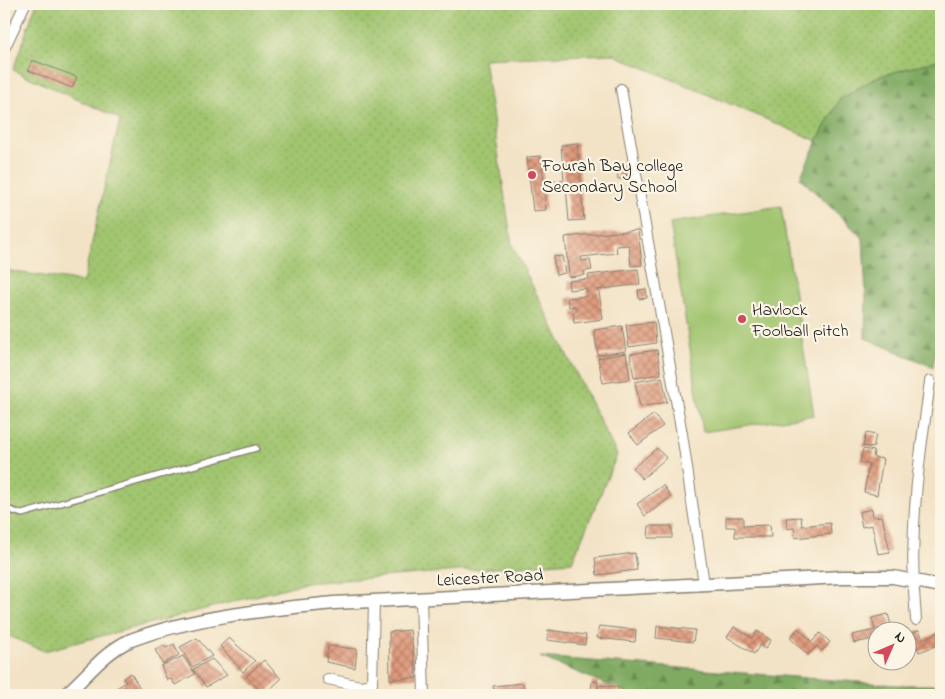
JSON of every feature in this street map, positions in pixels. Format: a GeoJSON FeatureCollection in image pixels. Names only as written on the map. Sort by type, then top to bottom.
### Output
{"type":"FeatureCollection","features":[{"type":"Feature","properties":{"kind":"street"},"geometry":{"type":"LineString","coordinates":[[4,49],[25,4]]}},
{"type":"Feature","properties":{"kind":"street"},"geometry":{"type":"LineString","coordinates":[[621,89],[682,434],[704,584]]}},
{"type":"Feature","properties":{"kind":"street"},"geometry":{"type":"LineString","coordinates":[[916,620],[912,579],[920,456],[930,381]]}},
{"type":"Feature","properties":{"kind":"street","name":"Leicester Road"},"geometry":{"type":"LineString","coordinates":[[65,695],[120,644],[149,633],[246,613],[421,598],[850,577],[912,579],[941,586]]}},
{"type":"Feature","properties":{"kind":"street"},"geometry":{"type":"LineString","coordinates":[[421,598],[424,695]]}},
{"type":"Feature","properties":{"kind":"street"},"geometry":{"type":"LineString","coordinates":[[328,679],[368,687],[372,684],[374,601]]}},
{"type":"Feature","properties":{"kind":"lane"},"geometry":{"type":"LineString","coordinates":[[4,508],[22,514],[256,448]]}},
{"type":"Feature","properties":{"kind":"green space"},"geometry":{"type":"Polygon","coordinates":[[[36,4],[941,4],[941,59],[877,77],[840,99],[817,141],[612,54],[484,59],[512,245],[617,455],[572,562],[305,583],[44,651],[4,634],[4,270],[83,282],[120,119],[13,70],[36,4]]]}},
{"type":"Feature","properties":{"kind":"green space"},"geometry":{"type":"Polygon","coordinates":[[[941,59],[941,314],[933,367],[865,338],[866,296],[863,238],[800,178],[817,141],[840,99],[877,77],[941,59]]]}},
{"type":"Feature","properties":{"kind":"green space","name":"Havlock Foolball pitch"},"geometry":{"type":"Polygon","coordinates":[[[781,206],[814,415],[703,432],[670,223],[781,206]]]}},
{"type":"Feature","properties":{"kind":"green space"},"geometry":{"type":"Polygon","coordinates":[[[540,657],[896,685],[941,685],[941,695],[632,695],[540,657]]]}},
{"type":"Feature","properties":{"kind":"building"},"geometry":{"type":"Polygon","coordinates":[[[32,60],[77,77],[72,88],[28,70],[32,60]]]}},
{"type":"Feature","properties":{"kind":"building"},"geometry":{"type":"Polygon","coordinates":[[[577,143],[584,220],[569,221],[566,186],[544,188],[546,210],[533,211],[527,157],[541,156],[544,182],[564,180],[561,145],[577,143]]]}},
{"type":"Feature","properties":{"kind":"building"},"geometry":{"type":"Polygon","coordinates":[[[626,166],[627,179],[618,179],[617,167],[626,166]]]}},
{"type":"Feature","properties":{"kind":"building"},"geometry":{"type":"Polygon","coordinates":[[[638,230],[642,265],[631,266],[629,245],[616,246],[617,253],[581,257],[582,261],[590,260],[592,270],[584,271],[585,275],[569,277],[565,237],[638,230]]]}},
{"type":"Feature","properties":{"kind":"building"},"geometry":{"type":"Polygon","coordinates":[[[562,256],[565,273],[556,275],[553,257],[562,256]]]}},
{"type":"Feature","properties":{"kind":"building"},"geometry":{"type":"Polygon","coordinates":[[[638,269],[640,284],[596,290],[599,292],[603,319],[574,323],[573,312],[577,311],[577,309],[575,306],[569,307],[567,298],[587,296],[586,288],[569,290],[568,281],[589,279],[588,275],[638,269]]]}},
{"type":"Feature","properties":{"kind":"building"},"geometry":{"type":"Polygon","coordinates":[[[646,289],[647,298],[639,299],[638,290],[646,289]]]}},
{"type":"Feature","properties":{"kind":"building"},"geometry":{"type":"Polygon","coordinates":[[[654,322],[656,343],[629,347],[626,325],[654,322]]]}},
{"type":"Feature","properties":{"kind":"building"},"geometry":{"type":"Polygon","coordinates":[[[622,326],[626,351],[598,355],[594,330],[622,326]]]}},
{"type":"Feature","properties":{"kind":"building"},"geometry":{"type":"Polygon","coordinates":[[[657,350],[661,374],[634,378],[630,354],[657,350]]]}},
{"type":"Feature","properties":{"kind":"building"},"geometry":{"type":"Polygon","coordinates":[[[626,353],[630,379],[603,383],[598,358],[626,353]]]}},
{"type":"Feature","properties":{"kind":"building"},"geometry":{"type":"Polygon","coordinates":[[[662,377],[667,402],[640,407],[635,382],[662,377]]]}},
{"type":"Feature","properties":{"kind":"building"},"geometry":{"type":"Polygon","coordinates":[[[654,414],[663,426],[638,445],[629,433],[654,414]]]}},
{"type":"Feature","properties":{"kind":"building"},"geometry":{"type":"Polygon","coordinates":[[[866,433],[876,435],[873,448],[863,446],[866,433]]]}},
{"type":"Feature","properties":{"kind":"building"},"geometry":{"type":"Polygon","coordinates":[[[657,448],[666,458],[642,479],[633,468],[657,448]]]}},
{"type":"Feature","properties":{"kind":"building"},"geometry":{"type":"Polygon","coordinates":[[[863,449],[874,451],[873,457],[883,459],[877,495],[864,492],[869,464],[860,462],[863,449]]]}},
{"type":"Feature","properties":{"kind":"building"},"geometry":{"type":"Polygon","coordinates":[[[663,485],[671,497],[645,516],[637,504],[663,485]]]}},
{"type":"Feature","properties":{"kind":"building"},"geometry":{"type":"Polygon","coordinates":[[[872,509],[873,517],[882,516],[890,552],[878,554],[872,525],[862,527],[859,512],[872,509]]]}},
{"type":"Feature","properties":{"kind":"building"},"geometry":{"type":"Polygon","coordinates":[[[726,517],[743,517],[743,526],[770,525],[771,537],[735,537],[735,527],[726,527],[726,517]]]}},
{"type":"Feature","properties":{"kind":"building"},"geometry":{"type":"Polygon","coordinates":[[[801,517],[802,526],[830,523],[831,534],[795,538],[794,528],[787,529],[786,518],[801,517]]]}},
{"type":"Feature","properties":{"kind":"building"},"geometry":{"type":"Polygon","coordinates":[[[649,526],[672,526],[672,538],[648,538],[649,526]]]}},
{"type":"Feature","properties":{"kind":"building"},"geometry":{"type":"Polygon","coordinates":[[[635,553],[637,570],[597,575],[595,558],[635,553]]]}},
{"type":"Feature","properties":{"kind":"building"},"geometry":{"type":"Polygon","coordinates":[[[888,614],[890,622],[873,622],[872,618],[888,614]]]}},
{"type":"Feature","properties":{"kind":"building"},"geometry":{"type":"Polygon","coordinates":[[[599,626],[636,630],[635,642],[597,638],[599,626]]]}},
{"type":"Feature","properties":{"kind":"building"},"geometry":{"type":"Polygon","coordinates":[[[657,626],[695,630],[693,642],[656,638],[657,626]]]}},
{"type":"Feature","properties":{"kind":"building"},"geometry":{"type":"Polygon","coordinates":[[[734,627],[752,638],[757,631],[771,640],[765,649],[760,645],[754,654],[727,637],[734,627]]]}},
{"type":"Feature","properties":{"kind":"building"},"geometry":{"type":"Polygon","coordinates":[[[798,628],[812,642],[820,633],[830,642],[822,651],[817,646],[808,655],[790,638],[798,628]]]}},
{"type":"Feature","properties":{"kind":"building"},"geometry":{"type":"Polygon","coordinates":[[[410,630],[417,678],[390,679],[389,632],[410,630]]]}},
{"type":"Feature","properties":{"kind":"building"},"geometry":{"type":"Polygon","coordinates":[[[548,630],[586,635],[585,645],[547,640],[548,630]]]}},
{"type":"Feature","properties":{"kind":"building"},"geometry":{"type":"Polygon","coordinates":[[[918,630],[923,639],[941,631],[941,644],[919,652],[918,630]]]}},
{"type":"Feature","properties":{"kind":"building"},"geometry":{"type":"Polygon","coordinates":[[[868,632],[868,640],[854,643],[852,635],[868,632]]]}},
{"type":"Feature","properties":{"kind":"building"},"geometry":{"type":"Polygon","coordinates":[[[197,638],[212,656],[192,667],[180,647],[197,638]]]}},
{"type":"Feature","properties":{"kind":"building"},"geometry":{"type":"Polygon","coordinates":[[[229,638],[255,661],[243,672],[220,646],[229,638]]]}},
{"type":"Feature","properties":{"kind":"building"},"geometry":{"type":"Polygon","coordinates":[[[174,644],[179,655],[163,664],[155,650],[164,645],[166,648],[174,644]]]}},
{"type":"Feature","properties":{"kind":"building"},"geometry":{"type":"Polygon","coordinates":[[[328,646],[357,649],[355,668],[326,662],[328,646]]]}},
{"type":"Feature","properties":{"kind":"building"},"geometry":{"type":"Polygon","coordinates":[[[183,656],[195,674],[175,685],[171,679],[167,680],[161,666],[183,656]]]}},
{"type":"Feature","properties":{"kind":"building"},"geometry":{"type":"Polygon","coordinates":[[[212,659],[227,675],[206,687],[193,669],[212,659]]]}},
{"type":"Feature","properties":{"kind":"building"},"geometry":{"type":"Polygon","coordinates":[[[264,660],[281,679],[264,695],[246,676],[264,660]]]}},
{"type":"Feature","properties":{"kind":"building"},"geometry":{"type":"Polygon","coordinates":[[[130,673],[144,695],[118,695],[115,689],[126,682],[123,678],[130,673]]]}},
{"type":"Feature","properties":{"kind":"building"},"geometry":{"type":"Polygon","coordinates":[[[592,681],[598,682],[597,692],[591,691],[592,681]]]}},
{"type":"Feature","properties":{"kind":"building"},"geometry":{"type":"Polygon","coordinates":[[[523,683],[525,695],[495,695],[493,686],[523,683]]]}},
{"type":"Feature","properties":{"kind":"building"},"geometry":{"type":"Polygon","coordinates":[[[599,685],[618,687],[617,695],[598,695],[599,685]]]}},
{"type":"Feature","properties":{"kind":"place","name":"Fourah Bay college Secondary School"},"geometry":{"type":"Point","coordinates":[532,175]}},
{"type":"Feature","properties":{"kind":"place","name":"Havlock Foolball pitch"},"geometry":{"type":"Point","coordinates":[742,319]}}]}
